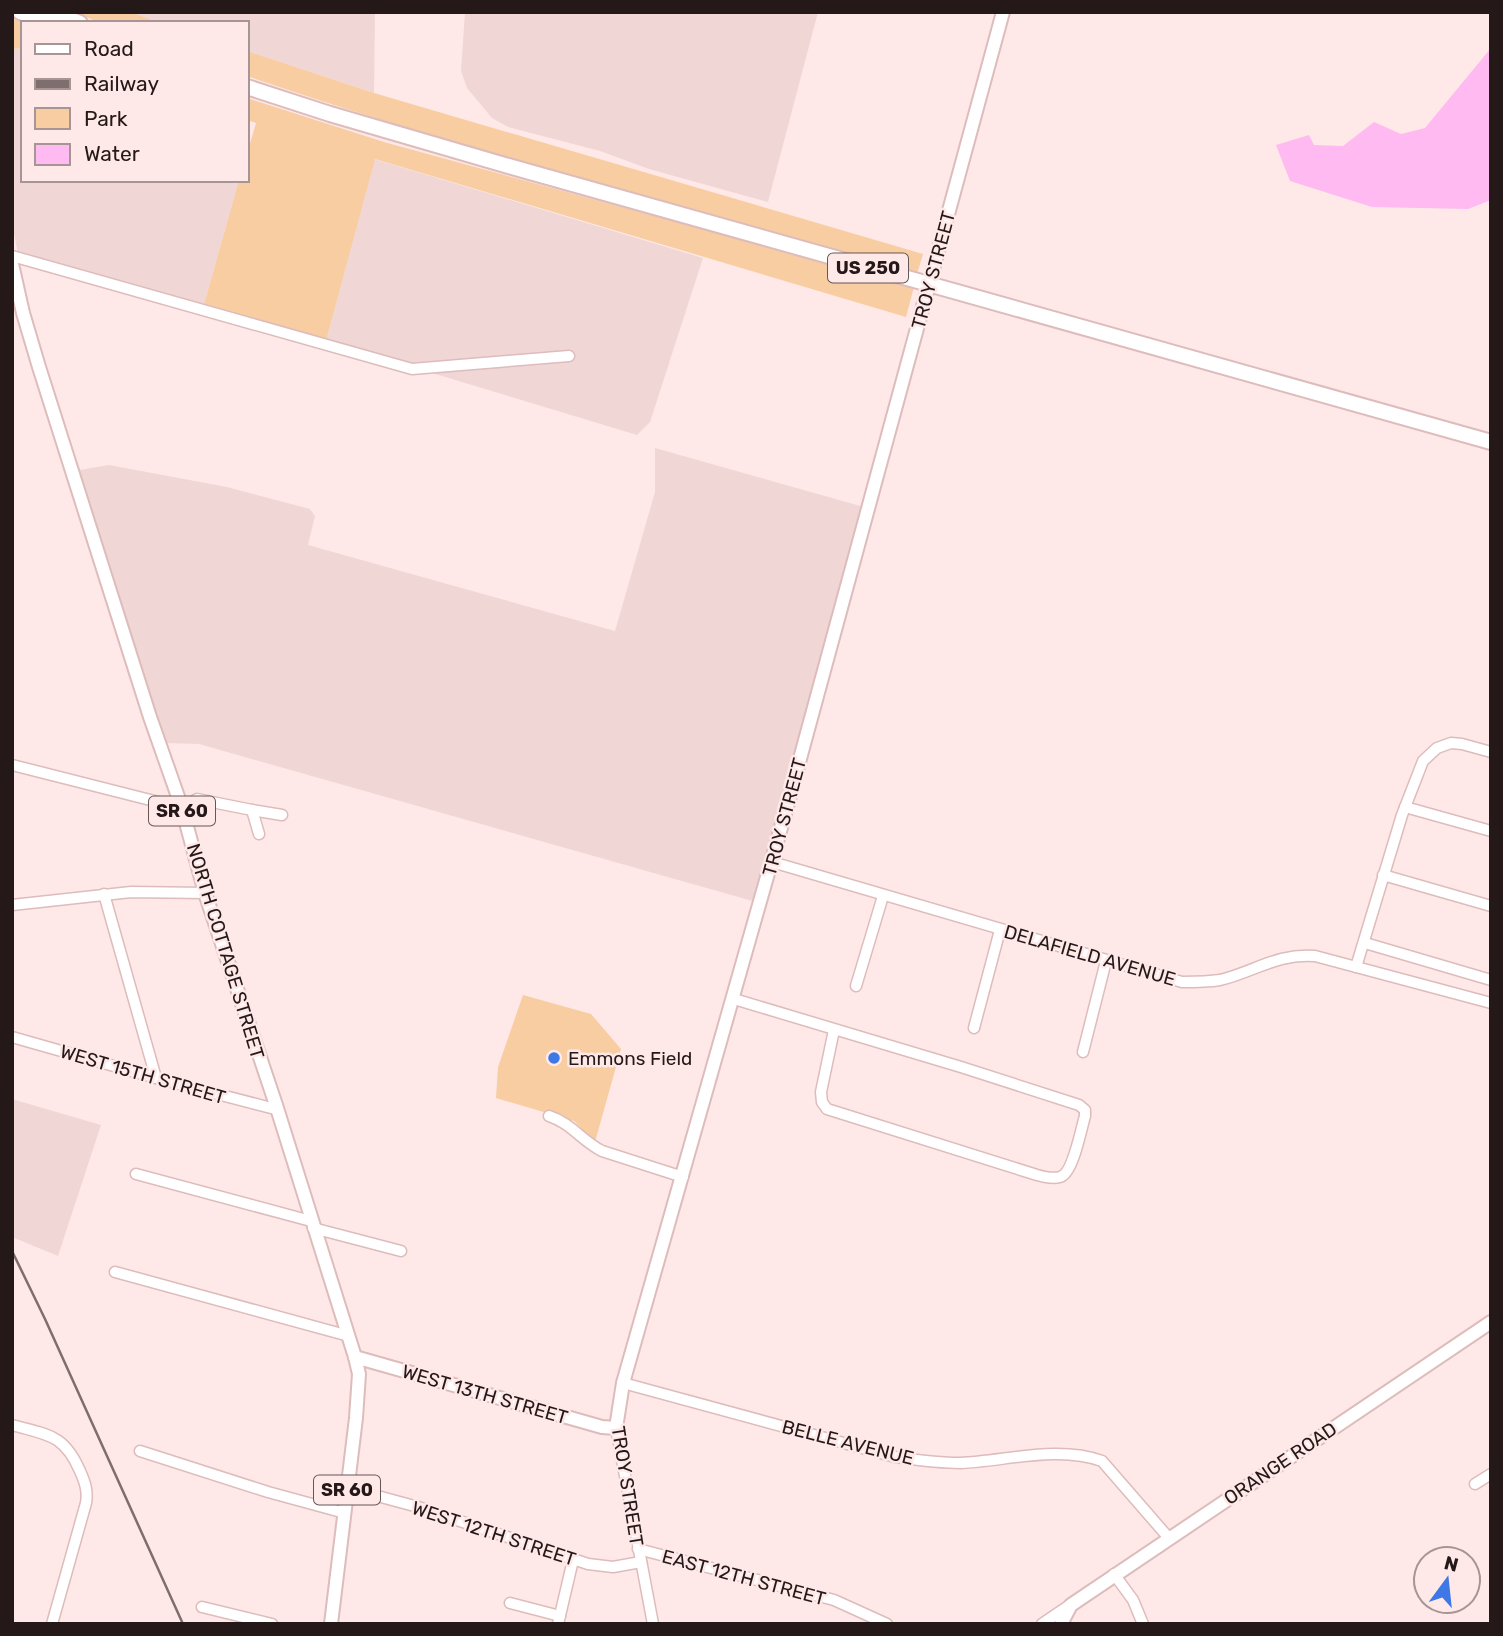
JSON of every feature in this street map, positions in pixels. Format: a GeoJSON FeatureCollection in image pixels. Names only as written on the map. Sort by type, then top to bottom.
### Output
{"type":"FeatureCollection","features":[{"type":"Feature","properties":{"kind":"highway"},"geometry":{"type":"LineString","coordinates":[[20,12],[49,21]]}},
{"type":"Feature","properties":{"kind":"highway"},"geometry":{"type":"LineString","coordinates":[[51,12],[75,21]]}},
{"type":"Feature","properties":{"kind":"highway"},"geometry":{"type":"LineString","coordinates":[[62,12],[82,21]]}},
{"type":"Feature","properties":{"kind":"highway","name":"US 250"},"geometry":{"type":"LineString","coordinates":[[248,87],[450,150],[1491,442]]}},
{"type":"Feature","properties":{"kind":"main road","name":"TROY STREET"},"geometry":{"type":"LineString","coordinates":[[616,1428],[623,1383],[772,862],[1003,12]]}},
{"type":"Feature","properties":{"kind":"main road","name":"NORTH COTTAGE STREET"},"geometry":{"type":"LineString","coordinates":[[12,264],[39,367],[355,1357]]}},
{"type":"Feature","properties":{"kind":"main road","name":"ORANGE ROAD"},"geometry":{"type":"LineString","coordinates":[[1066,1614],[1114,1574],[1491,1322]]}},
{"type":"Feature","properties":{"kind":"main road","name":"WEST 13TH STREET"},"geometry":{"type":"LineString","coordinates":[[355,1357],[602,1427],[616,1428]]}},
{"type":"Feature","properties":{"kind":"main road","name":"SR 60"},"geometry":{"type":"LineString","coordinates":[[331,1624],[359,1387],[355,1357]]}},
{"type":"Feature","properties":{"kind":"street"},"geometry":{"type":"LineString","coordinates":[[12,256],[412,369],[569,355]]}},
{"type":"Feature","properties":{"kind":"street"},"geometry":{"type":"LineString","coordinates":[[1356,967],[1405,807],[1423,761],[1437,748],[1451,743],[1491,752]]}},
{"type":"Feature","properties":{"kind":"street"},"geometry":{"type":"LineString","coordinates":[[12,779],[14,766],[181,808],[197,799],[282,815]]}},
{"type":"Feature","properties":{"kind":"street"},"geometry":{"type":"LineString","coordinates":[[1405,807],[1491,831]]}},
{"type":"Feature","properties":{"kind":"street"},"geometry":{"type":"LineString","coordinates":[[252,810],[259,834]]}},
{"type":"Feature","properties":{"kind":"street","name":"DELAFIELD AVENUE"},"geometry":{"type":"LineString","coordinates":[[772,862],[883,897],[1182,982],[1200,983],[1221,979],[1266,962],[1300,955],[1315,956],[1491,1003]]}},
{"type":"Feature","properties":{"kind":"street"},"geometry":{"type":"LineString","coordinates":[[1383,876],[1491,906]]}},
{"type":"Feature","properties":{"kind":"street"},"geometry":{"type":"LineString","coordinates":[[12,905],[131,892],[205,893]]}},
{"type":"Feature","properties":{"kind":"street"},"geometry":{"type":"LineString","coordinates":[[104,894],[156,1078]]}},
{"type":"Feature","properties":{"kind":"street"},"geometry":{"type":"LineString","coordinates":[[856,986],[883,897]]}},
{"type":"Feature","properties":{"kind":"street"},"geometry":{"type":"LineString","coordinates":[[974,1028],[1000,930]]}},
{"type":"Feature","properties":{"kind":"street"},"geometry":{"type":"LineString","coordinates":[[1365,943],[1491,980]]}},
{"type":"Feature","properties":{"kind":"street"},"geometry":{"type":"LineString","coordinates":[[1083,1052],[1106,961]]}},
{"type":"Feature","properties":{"kind":"street"},"geometry":{"type":"LineString","coordinates":[[734,999],[961,1067],[1082,1107],[1085,1116],[1071,1166],[1062,1177],[1047,1177],[827,1109],[822,1102],[821,1092],[834,1030]]}},
{"type":"Feature","properties":{"kind":"street","name":"WEST 15TH STREET"},"geometry":{"type":"LineString","coordinates":[[12,1037],[275,1109]]}},
{"type":"Feature","properties":{"kind":"street"},"geometry":{"type":"LineString","coordinates":[[549,1116],[565,1122],[602,1152],[683,1177]]}},
{"type":"Feature","properties":{"kind":"street"},"geometry":{"type":"LineString","coordinates":[[136,1174],[401,1251]]}},
{"type":"Feature","properties":{"kind":"street"},"geometry":{"type":"LineString","coordinates":[[115,1272],[349,1336]]}},
{"type":"Feature","properties":{"kind":"street","name":"BELLE AVENUE"},"geometry":{"type":"LineString","coordinates":[[623,1383],[895,1457],[960,1463],[1018,1457],[1092,1457],[1102,1461],[1168,1537]]}},
{"type":"Feature","properties":{"kind":"street"},"geometry":{"type":"LineString","coordinates":[[12,1425],[55,1438],[70,1449],[86,1487],[86,1503],[52,1624]]}},
{"type":"Feature","properties":{"kind":"street","name":"TROY STREET"},"geometry":{"type":"LineString","coordinates":[[616,1428],[653,1624]]}},
{"type":"Feature","properties":{"kind":"street"},"geometry":{"type":"LineString","coordinates":[[140,1451],[268,1492],[345,1513]]}},
{"type":"Feature","properties":{"kind":"street"},"geometry":{"type":"LineString","coordinates":[[1475,1484],[1491,1474]]}},
{"type":"Feature","properties":{"kind":"street","name":"WEST 12TH STREET"},"geometry":{"type":"LineString","coordinates":[[348,1488],[418,1507],[573,1560],[603,1567],[641,1562]]}},
{"type":"Feature","properties":{"kind":"street","name":"EAST 12TH STREET"},"geometry":{"type":"LineString","coordinates":[[638,1549],[834,1600],[887,1624]]}},
{"type":"Feature","properties":{"kind":"street"},"geometry":{"type":"LineString","coordinates":[[510,1603],[559,1620],[573,1560]]}},
{"type":"Feature","properties":{"kind":"street"},"geometry":{"type":"LineString","coordinates":[[1114,1574],[1133,1600],[1143,1624]]}},
{"type":"Feature","properties":{"kind":"street"},"geometry":{"type":"LineString","coordinates":[[202,1607],[272,1624]]}},
{"type":"Feature","properties":{"kind":"street","name":"ORANGE ROAD"},"geometry":{"type":"LineString","coordinates":[[1042,1624],[1066,1614]]}},
{"type":"Feature","properties":{"kind":"shaded area"},"geometry":{"type":"Polygon","coordinates":[[[131,12],[375,12],[374,93],[248,51],[248,21],[155,21],[131,12]]]}},
{"type":"Feature","properties":{"kind":"shaded area"},"geometry":{"type":"Polygon","coordinates":[[[465,12],[818,12],[768,202],[649,169],[600,151],[508,127],[492,118],[467,88],[461,71],[465,12]]]}},
{"type":"Feature","properties":{"kind":"shaded area"},"geometry":{"type":"Polygon","coordinates":[[[21,48],[21,182],[238,182],[203,308],[18,254],[12,224],[12,49],[21,48]]]}},
{"type":"Feature","properties":{"kind":"shaded area"},"geometry":{"type":"Polygon","coordinates":[[[374,159],[703,258],[650,422],[637,435],[326,341],[374,159]]]}},
{"type":"Feature","properties":{"kind":"shaded area"},"geometry":{"type":"Polygon","coordinates":[[[655,448],[864,507],[756,902],[199,744],[164,743],[79,470],[109,465],[227,487],[310,509],[315,516],[308,545],[615,631],[655,492],[655,448]]]}},
{"type":"Feature","properties":{"kind":"shaded area"},"geometry":{"type":"Polygon","coordinates":[[[12,1099],[101,1125],[58,1256],[12,1237],[12,1099]]]}},
{"type":"Feature","properties":{"kind":"green space"},"geometry":{"type":"Polygon","coordinates":[[[76,12],[131,12],[155,21],[95,21],[76,12]]]}},
{"type":"Feature","properties":{"kind":"green space"},"geometry":{"type":"Polygon","coordinates":[[[12,19],[21,21],[21,48],[12,49],[12,19]]]}},
{"type":"Feature","properties":{"kind":"green space"},"geometry":{"type":"Polygon","coordinates":[[[248,51],[374,93],[923,254],[917,274],[497,155],[248,76],[248,51]]]}},
{"type":"Feature","properties":{"kind":"green space"},"geometry":{"type":"Polygon","coordinates":[[[248,98],[384,142],[914,287],[906,317],[375,159],[326,341],[203,308],[238,182],[248,182],[248,151],[256,123],[248,120],[248,98]]]}},
{"type":"Feature","properties":{"kind":"green space","name":"Emmons Field"},"geometry":{"type":"Polygon","coordinates":[[[523,995],[591,1014],[621,1049],[595,1142],[574,1121],[496,1098],[498,1067],[523,995]]]}},
{"type":"Feature","properties":{"kind":"water"},"geometry":{"type":"Polygon","coordinates":[[[1491,48],[1491,200],[1468,209],[1372,207],[1290,181],[1276,145],[1309,135],[1314,145],[1343,146],[1374,122],[1401,134],[1425,128],[1491,48]]]}},
{"type":"Feature","properties":{"kind":"railway"},"geometry":{"type":"LineString","coordinates":[[12,1251],[183,1624]]}},
{"type":"Feature","properties":{"kind":"place","name":"Emmons Field"},"geometry":{"type":"Point","coordinates":[554,1058]}}]}
